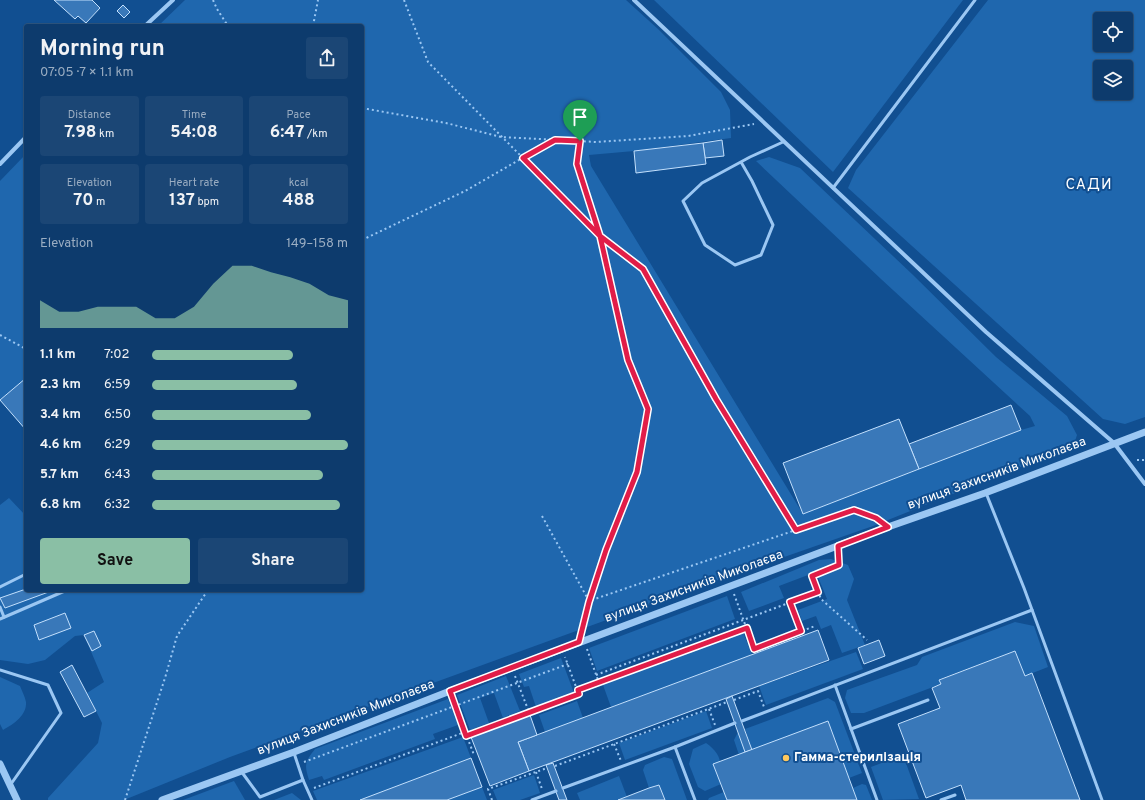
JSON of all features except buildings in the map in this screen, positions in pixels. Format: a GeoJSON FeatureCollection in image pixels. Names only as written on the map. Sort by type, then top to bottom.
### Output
{"type":"FeatureCollection","features":[{"type":"Feature","properties":{"kind":"street"},"geometry":{"type":"LineString","coordinates":[[147,24],[173,0]]}},
{"type":"Feature","properties":{"kind":"street"},"geometry":{"type":"LineString","coordinates":[[634,0],[986,332],[1114,443],[1145,484]]}},
{"type":"Feature","properties":{"kind":"street"},"geometry":{"type":"LineString","coordinates":[[0,164],[24,140]]}},
{"type":"Feature","properties":{"kind":"street","name":"вулиця Захисників Миколаєва"},"geometry":{"type":"LineString","coordinates":[[162,800],[294,752],[450,691],[888,527],[986,493],[1145,432]]}},
{"type":"Feature","properties":{"kind":"street"},"geometry":{"type":"LineString","coordinates":[[0,764],[17,800]]}},
{"type":"Feature","properties":{"kind":"lane"},"geometry":{"type":"LineString","coordinates":[[833,188],[975,0]]}},
{"type":"Feature","properties":{"kind":"lane"},"geometry":{"type":"LineString","coordinates":[[741,162],[752,181],[772,225],[761,255],[735,265],[705,245],[683,201],[702,183],[741,162],[783,142]]}},
{"type":"Feature","properties":{"kind":"lane"},"geometry":{"type":"LineString","coordinates":[[986,493],[1032,610],[1102,800]]}},
{"type":"Feature","properties":{"kind":"lane"},"geometry":{"type":"LineString","coordinates":[[0,587],[24,575]]}},
{"type":"Feature","properties":{"kind":"lane"},"geometry":{"type":"LineString","coordinates":[[0,619],[62,592]]}},
{"type":"Feature","properties":{"kind":"lane"},"geometry":{"type":"LineString","coordinates":[[0,607],[4,617]]}},
{"type":"Feature","properties":{"kind":"lane"},"geometry":{"type":"LineString","coordinates":[[742,721],[1032,610]]}},
{"type":"Feature","properties":{"kind":"lane"},"geometry":{"type":"LineString","coordinates":[[0,670],[48,685],[61,713],[10,785]]}},
{"type":"Feature","properties":{"kind":"lane"},"geometry":{"type":"LineString","coordinates":[[835,685],[877,800]]}},
{"type":"Feature","properties":{"kind":"lane"},"geometry":{"type":"LineString","coordinates":[[851,729],[928,700]]}},
{"type":"Feature","properties":{"kind":"lane"},"geometry":{"type":"LineString","coordinates":[[563,788],[675,747],[735,723]]}},
{"type":"Feature","properties":{"kind":"lane"},"geometry":{"type":"LineString","coordinates":[[675,747],[695,800]]}},
{"type":"Feature","properties":{"kind":"lane"},"geometry":{"type":"LineString","coordinates":[[294,752],[312,800]]}},
{"type":"Feature","properties":{"kind":"lane"},"geometry":{"type":"LineString","coordinates":[[241,771],[260,797],[304,780]]}},
{"type":"Feature","properties":{"kind":"lane"},"geometry":{"type":"LineString","coordinates":[[532,800],[556,791]]}},
{"type":"Feature","properties":{"kind":"lane"},"geometry":{"type":"LineString","coordinates":[[941,800],[955,795]]}},
{"type":"Feature","properties":{"kind":"path"},"geometry":{"type":"LineString","coordinates":[[213,0],[227,24]]}},
{"type":"Feature","properties":{"kind":"path"},"geometry":{"type":"LineString","coordinates":[[313,24],[318,0]]}},
{"type":"Feature","properties":{"kind":"path"},"geometry":{"type":"LineString","coordinates":[[404,0],[428,62],[600,236],[643,269],[716,399],[796,530]]}},
{"type":"Feature","properties":{"kind":"path"},"geometry":{"type":"LineString","coordinates":[[364,108],[446,123],[501,137],[596,142],[688,136],[762,122]]}},
{"type":"Feature","properties":{"kind":"path"},"geometry":{"type":"LineString","coordinates":[[364,239],[465,191],[555,140]]}},
{"type":"Feature","properties":{"kind":"path"},"geometry":{"type":"LineString","coordinates":[[580,141],[577,164],[600,236],[628,360],[648,409],[637,472],[606,550],[589,602],[581,642],[599,683]]}},
{"type":"Feature","properties":{"kind":"path"},"geometry":{"type":"LineString","coordinates":[[0,335],[24,348]]}},
{"type":"Feature","properties":{"kind":"path"},"geometry":{"type":"LineString","coordinates":[[589,602],[854,510],[876,518],[888,527]]}},
{"type":"Feature","properties":{"kind":"path"},"geometry":{"type":"LineString","coordinates":[[542,516],[589,602]]}},
{"type":"Feature","properties":{"kind":"path"},"geometry":{"type":"LineString","coordinates":[[838,546],[839,565],[812,576],[821,599],[867,640]]}},
{"type":"Feature","properties":{"kind":"path"},"geometry":{"type":"LineString","coordinates":[[731,586],[754,649],[815,626]]}},
{"type":"Feature","properties":{"kind":"path"},"geometry":{"type":"LineString","coordinates":[[125,800],[165,678],[177,636],[207,592]]}},
{"type":"Feature","properties":{"kind":"path"},"geometry":{"type":"LineString","coordinates":[[596,675],[818,592]]}},
{"type":"Feature","properties":{"kind":"path"},"geometry":{"type":"LineString","coordinates":[[790,602],[801,631]]}},
{"type":"Feature","properties":{"kind":"path"},"geometry":{"type":"LineString","coordinates":[[578,690],[747,628]]}},
{"type":"Feature","properties":{"kind":"path"},"geometry":{"type":"LineString","coordinates":[[466,736],[529,712],[537,711],[579,694],[562,649]]}},
{"type":"Feature","properties":{"kind":"path"},"geometry":{"type":"LineString","coordinates":[[298,765],[568,664]]}},
{"type":"Feature","properties":{"kind":"path"},"geometry":{"type":"LineString","coordinates":[[511,668],[529,712]]}},
{"type":"Feature","properties":{"kind":"path"},"geometry":{"type":"LineString","coordinates":[[450,691],[474,755]]}},
{"type":"Feature","properties":{"kind":"path"},"geometry":{"type":"LineString","coordinates":[[734,700],[758,691],[766,712]]}},
{"type":"Feature","properties":{"kind":"path"},"geometry":{"type":"LineString","coordinates":[[554,766],[727,702]]}},
{"type":"Feature","properties":{"kind":"path"},"geometry":{"type":"LineString","coordinates":[[709,709],[717,730]]}},
{"type":"Feature","properties":{"kind":"path"},"geometry":{"type":"LineString","coordinates":[[307,790],[465,732]]}},
{"type":"Feature","properties":{"kind":"path"},"geometry":{"type":"LineString","coordinates":[[614,744],[623,766]]}},
{"type":"Feature","properties":{"kind":"path"},"geometry":{"type":"LineString","coordinates":[[492,800],[488,789],[547,768]]}},
{"type":"Feature","properties":{"kind":"path"},"geometry":{"type":"LineString","coordinates":[[536,772],[544,795]]}},
{"type":"Feature","properties":{"kind":"shaded area"},"geometry":{"type":"Polygon","coordinates":[[[185,0],[626,0],[658,29],[721,92],[730,110],[731,138],[634,151],[589,155],[591,166],[803,514],[1021,430],[1035,426],[1030,416],[881,279],[756,161],[769,157],[800,168],[912,274],[996,357],[1067,416],[1077,435],[1073,447],[873,526],[667,598],[230,757],[124,800],[48,800],[48,798],[98,743],[102,723],[87,693],[104,682],[84,635],[75,636],[45,660],[28,664],[0,660],[0,505],[9,498],[24,514],[24,592],[364,592],[364,24],[160,24],[185,0]]]}},
{"type":"Feature","properties":{"kind":"shaded area"},"geometry":{"type":"Polygon","coordinates":[[[654,0],[963,0],[833,172],[654,0]]]}},
{"type":"Feature","properties":{"kind":"shaded area"},"geometry":{"type":"Polygon","coordinates":[[[988,0],[1145,0],[1145,417],[1125,424],[1103,419],[848,188],[856,170],[988,0]]]}},
{"type":"Feature","properties":{"kind":"shaded area"},"geometry":{"type":"Polygon","coordinates":[[[24,156],[24,380],[0,400],[0,181],[24,156]]]}},
{"type":"Feature","properties":{"kind":"shaded area"},"geometry":{"type":"Polygon","coordinates":[[[831,559],[848,565],[854,579],[847,600],[865,645],[842,653],[831,625],[821,629],[816,616],[802,621],[798,610],[827,599],[816,572],[779,586],[784,598],[749,611],[741,592],[819,560],[831,559]]]}},
{"type":"Feature","properties":{"kind":"shaded area"},"geometry":{"type":"Polygon","coordinates":[[[727,596],[735,619],[597,671],[589,648],[727,596]]]}},
{"type":"Feature","properties":{"kind":"shaded area"},"geometry":{"type":"Polygon","coordinates":[[[1015,622],[1034,626],[1048,667],[1025,676],[1015,651],[940,679],[941,684],[864,713],[851,713],[845,698],[847,690],[917,665],[922,657],[1015,622]]]}},
{"type":"Feature","properties":{"kind":"shaded area"},"geometry":{"type":"Polygon","coordinates":[[[743,632],[752,655],[611,707],[603,685],[743,632]]]}},
{"type":"Feature","properties":{"kind":"shaded area"},"geometry":{"type":"Polygon","coordinates":[[[856,652],[863,669],[766,705],[759,686],[856,652]]]}},
{"type":"Feature","properties":{"kind":"shaded area"},"geometry":{"type":"Polygon","coordinates":[[[561,658],[574,693],[536,707],[529,686],[524,687],[519,674],[561,658]]]}},
{"type":"Feature","properties":{"kind":"shaded area"},"geometry":{"type":"Polygon","coordinates":[[[506,676],[520,711],[503,718],[494,693],[480,698],[489,723],[470,730],[457,695],[506,676]]]}},
{"type":"Feature","properties":{"kind":"shaded area"},"geometry":{"type":"Polygon","coordinates":[[[0,677],[20,686],[26,702],[26,707],[19,719],[3,730],[0,724],[0,677]]]}},
{"type":"Feature","properties":{"kind":"shaded area"},"geometry":{"type":"Polygon","coordinates":[[[828,698],[835,702],[862,773],[849,778],[828,722],[752,750],[745,729],[828,698]]]}},
{"type":"Feature","properties":{"kind":"shaded area"},"geometry":{"type":"Polygon","coordinates":[[[448,699],[458,725],[433,734],[435,739],[324,780],[322,776],[309,780],[306,770],[306,763],[315,749],[448,699]]]}},
{"type":"Feature","properties":{"kind":"shaded area"},"geometry":{"type":"Polygon","coordinates":[[[577,701],[583,718],[545,732],[539,715],[577,701]]]}},
{"type":"Feature","properties":{"kind":"shaded area"},"geometry":{"type":"Polygon","coordinates":[[[706,711],[712,728],[625,760],[619,743],[706,711]]]}},
{"type":"Feature","properties":{"kind":"shaded area"},"geometry":{"type":"Polygon","coordinates":[[[738,732],[745,752],[739,755],[734,740],[738,732]]]}},
{"type":"Feature","properties":{"kind":"shaded area"},"geometry":{"type":"Polygon","coordinates":[[[463,737],[471,758],[360,800],[317,800],[313,791],[463,737]]]}},
{"type":"Feature","properties":{"kind":"shaded area"},"geometry":{"type":"Polygon","coordinates":[[[706,743],[712,747],[720,760],[721,784],[705,791],[698,787],[689,764],[693,749],[706,743]]]}},
{"type":"Feature","properties":{"kind":"shaded area"},"geometry":{"type":"Polygon","coordinates":[[[903,755],[919,799],[883,800],[871,767],[903,755]]]}},
{"type":"Feature","properties":{"kind":"shaded area"},"geometry":{"type":"Polygon","coordinates":[[[664,757],[672,759],[687,800],[665,800],[659,785],[649,788],[643,770],[645,765],[664,757]]]}},
{"type":"Feature","properties":{"kind":"shaded area"},"geometry":{"type":"Polygon","coordinates":[[[534,775],[540,793],[520,800],[497,800],[493,790],[534,775]]]}},
{"type":"Feature","properties":{"kind":"shaded area"},"geometry":{"type":"Polygon","coordinates":[[[619,776],[627,797],[618,800],[580,800],[577,793],[619,776]]]}},
{"type":"Feature","properties":{"kind":"shaded area"},"geometry":{"type":"Polygon","coordinates":[[[234,781],[245,800],[183,800],[234,781]]]}},
{"type":"Feature","properties":{"kind":"shaded area"},"geometry":{"type":"Polygon","coordinates":[[[862,784],[866,785],[872,800],[857,800],[853,788],[862,784]]]}},
{"type":"Feature","properties":{"kind":"shaded area"},"geometry":{"type":"Polygon","coordinates":[[[482,787],[487,800],[447,800],[482,787]]]}},
{"type":"Feature","properties":{"kind":"shaded area"},"geometry":{"type":"Polygon","coordinates":[[[724,792],[727,800],[708,800],[709,798],[724,792]]]}},
{"type":"Feature","properties":{"kind":"shaded area"},"geometry":{"type":"Polygon","coordinates":[[[292,793],[301,800],[274,800],[292,793]]]}},
{"type":"Feature","properties":{"kind":"place","name":"Гамма-стерилізація"},"geometry":{"type":"Point","coordinates":[786,758]}},
{"type":"Feature","properties":{"kind":"district","name":"САДИ"},"geometry":{"type":"Point","coordinates":[1089,185]}},
{"type":"Feature","properties":{"kind":"route"},"geometry":{"type":"LineString","coordinates":[[580,141],[555,140],[523,158],[600,236],[643,269],[716,399],[796,530],[854,510],[876,518],[888,527],[838,546],[839,565],[812,576],[818,592],[790,602],[801,631],[754,649],[747,628],[578,690],[579,694],[537,711],[529,712],[466,736],[450,691],[579,642],[589,602],[606,550],[637,472],[648,409],[628,360],[600,236],[577,164],[580,141]]}}]}
